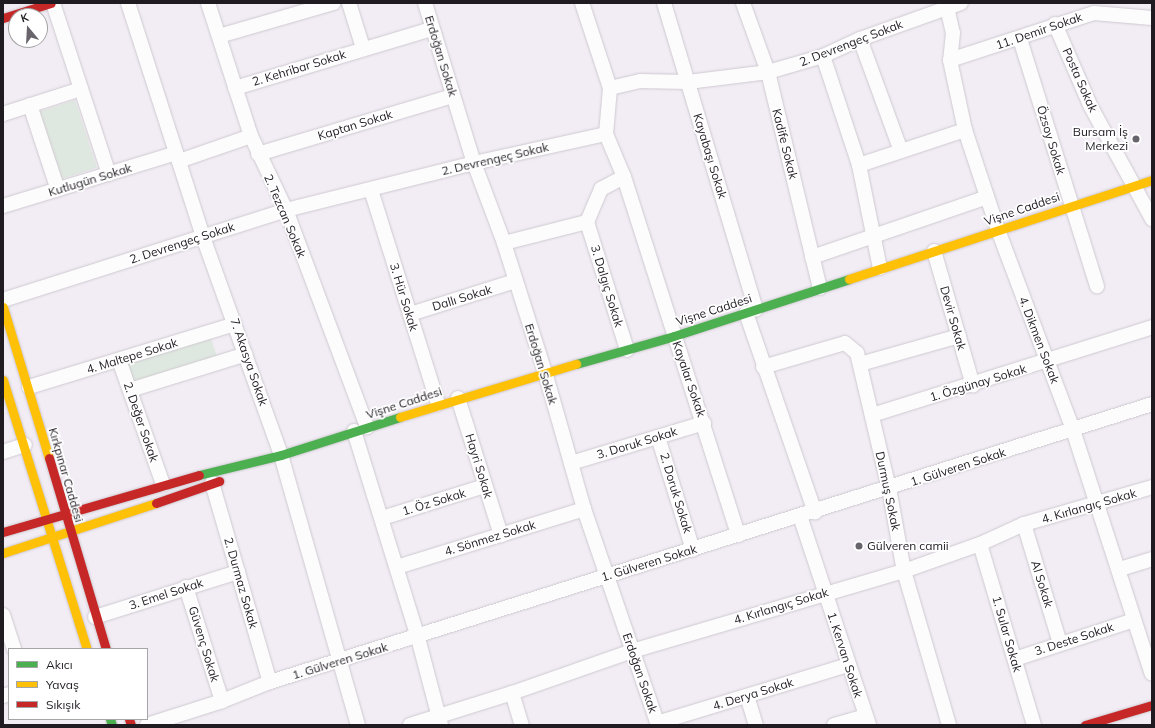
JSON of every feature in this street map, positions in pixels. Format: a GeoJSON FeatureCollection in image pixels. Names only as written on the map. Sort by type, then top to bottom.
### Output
{"type":"FeatureCollection","features":[{"type":"Feature","properties":{"kind":"main road"},"geometry":{"type":"LineString","coordinates":[[3,18],[52,3]]}},
{"type":"Feature","properties":{"kind":"main road","name":"Vişne Caddesi"},"geometry":{"type":"LineString","coordinates":[[3,553],[53,538],[212,483],[281,455],[360,429],[545,372],[674,336],[880,268],[934,252],[1071,205],[1152,180]]}},
{"type":"Feature","properties":{"kind":"main road","name":"Kırkpınar Caddesi"},"geometry":{"type":"LineString","coordinates":[[3,307],[29,387],[70,532],[106,648]]}},
{"type":"Feature","properties":{"kind":"main road"},"geometry":{"type":"LineString","coordinates":[[3,380],[48,518],[87,648]]}},
{"type":"Feature","properties":{"kind":"main road","name":"Vişne Caddesi"},"geometry":{"type":"LineString","coordinates":[[3,532],[163,484],[281,455]]}},
{"type":"Feature","properties":{"kind":"main road"},"geometry":{"type":"LineString","coordinates":[[1085,725],[1152,705]]}},
{"type":"Feature","properties":{"kind":"street"},"geometry":{"type":"LineString","coordinates":[[52,3],[109,174]]}},
{"type":"Feature","properties":{"kind":"street","name":"7. Akasya Sokak"},"geometry":{"type":"LineString","coordinates":[[128,3],[203,237],[281,455],[358,725]]}},
{"type":"Feature","properties":{"kind":"street","name":"2. Tezcan Sokak"},"geometry":{"type":"LineString","coordinates":[[208,3],[251,136],[258,154],[286,210],[360,429],[382,518],[418,638],[439,721]]}},
{"type":"Feature","properties":{"kind":"street"},"geometry":{"type":"LineString","coordinates":[[219,36],[333,3]]}},
{"type":"Feature","properties":{"kind":"street"},"geometry":{"type":"LineString","coordinates":[[349,3],[363,48]]}},
{"type":"Feature","properties":{"kind":"street","name":"Erdoğan Sokak"},"geometry":{"type":"LineString","coordinates":[[425,3],[474,163],[504,244],[545,372],[584,510],[658,724]]}},
{"type":"Feature","properties":{"kind":"street"},"geometry":{"type":"LineString","coordinates":[[582,3],[610,88],[606,134]]}},
{"type":"Feature","properties":{"kind":"street","name":"Kayabaşı Sokak"},"geometry":{"type":"LineString","coordinates":[[664,3],[688,82],[751,311]]}},
{"type":"Feature","properties":{"kind":"street","name":"Kadife Sokak"},"geometry":{"type":"LineString","coordinates":[[743,3],[768,72],[820,288]]}},
{"type":"Feature","properties":{"kind":"street","name":"2. Devrengeç Sokak"},"geometry":{"type":"LineString","coordinates":[[610,88],[640,81],[688,82],[768,72],[823,56],[860,39],[947,5],[961,3]]}},
{"type":"Feature","properties":{"kind":"street","name":"4. Dikmen Sokak"},"geometry":{"type":"LineString","coordinates":[[947,5],[953,33],[950,60],[965,130],[998,230],[1073,430],[1097,505],[1120,569],[1134,620],[1152,674]]}},
{"type":"Feature","properties":{"kind":"street","name":"11. Demir Sokak"},"geometry":{"type":"LineString","coordinates":[[950,60],[1020,39],[1055,24],[1094,13],[1152,18]]}},
{"type":"Feature","properties":{"kind":"street","name":"Posta Sokak"},"geometry":{"type":"LineString","coordinates":[[1055,24],[1091,107],[1152,219]]}},
{"type":"Feature","properties":{"kind":"street","name":"2. Kehribar Sokak"},"geometry":{"type":"LineString","coordinates":[[235,88],[363,48],[432,29]]}},
{"type":"Feature","properties":{"kind":"street"},"geometry":{"type":"LineString","coordinates":[[860,39],[901,151]]}},
{"type":"Feature","properties":{"kind":"street","name":"Özsoy Sokak"},"geometry":{"type":"LineString","coordinates":[[1020,39],[1097,286]]}},
{"type":"Feature","properties":{"kind":"street"},"geometry":{"type":"LineString","coordinates":[[823,56],[859,165],[872,237],[880,268]]}},
{"type":"Feature","properties":{"kind":"street"},"geometry":{"type":"LineString","coordinates":[[3,114],[81,89]]}},
{"type":"Feature","properties":{"kind":"street","name":"Kaptan Sokak"},"geometry":{"type":"LineString","coordinates":[[258,154],[453,96]]}},
{"type":"Feature","properties":{"kind":"street"},"geometry":{"type":"LineString","coordinates":[[30,105],[58,190]]}},
{"type":"Feature","properties":{"kind":"street"},"geometry":{"type":"LineString","coordinates":[[859,165],[965,130]]}},
{"type":"Feature","properties":{"kind":"street","name":"2. Devrengeç Sokak"},"geometry":{"type":"LineString","coordinates":[[3,300],[286,210],[371,190],[474,163],[606,134]]}},
{"type":"Feature","properties":{"kind":"street","name":"Kayalar Sokak"},"geometry":{"type":"LineString","coordinates":[[606,134],[624,177],[674,336],[704,423],[738,535]]}},
{"type":"Feature","properties":{"kind":"street","name":"Kutlugün Sokak"},"geometry":{"type":"LineString","coordinates":[[3,206],[109,174],[251,136]]}},
{"type":"Feature","properties":{"kind":"street"},"geometry":{"type":"LineString","coordinates":[[504,244],[587,222],[601,189],[624,177]]}},
{"type":"Feature","properties":{"kind":"street","name":"3. Hür Sokak"},"geometry":{"type":"LineString","coordinates":[[371,190],[438,404]]}},
{"type":"Feature","properties":{"kind":"street"},"geometry":{"type":"LineString","coordinates":[[812,257],[987,197]]}},
{"type":"Feature","properties":{"kind":"street","name":"3. Dalgıç Sokak"},"geometry":{"type":"LineString","coordinates":[[587,222],[627,350]]}},
{"type":"Feature","properties":{"kind":"street","name":"Devir Sokak"},"geometry":{"type":"LineString","coordinates":[[934,252],[972,385]]}},
{"type":"Feature","properties":{"kind":"street","name":"Dallı Sokak"},"geometry":{"type":"LineString","coordinates":[[410,314],[515,282]]}},
{"type":"Feature","properties":{"kind":"street"},"geometry":{"type":"LineString","coordinates":[[751,311],[763,367],[815,512]]}},
{"type":"Feature","properties":{"kind":"street","name":"4. Maltepe Sokak"},"geometry":{"type":"LineString","coordinates":[[29,387],[235,324]]}},
{"type":"Feature","properties":{"kind":"street","name":"1. Özgünay Sokak"},"geometry":{"type":"LineString","coordinates":[[872,415],[972,385],[1152,327]]}},
{"type":"Feature","properties":{"kind":"street"},"geometry":{"type":"LineString","coordinates":[[860,364],[958,336]]}},
{"type":"Feature","properties":{"kind":"street","name":"Durmuş Sokak"},"geometry":{"type":"LineString","coordinates":[[763,367],[845,344],[857,353],[889,488],[904,571],[949,725]]}},
{"type":"Feature","properties":{"kind":"street"},"geometry":{"type":"LineString","coordinates":[[130,390],[246,354]]}},
{"type":"Feature","properties":{"kind":"street","name":"2. Değer Sokak"},"geometry":{"type":"LineString","coordinates":[[118,360],[163,484]]}},
{"type":"Feature","properties":{"kind":"street","name":"Hayri Sokak"},"geometry":{"type":"LineString","coordinates":[[458,398],[501,535]]}},
{"type":"Feature","properties":{"kind":"street","name":"1. Gülveren Sokak"},"geometry":{"type":"LineString","coordinates":[[147,725],[222,701],[270,682],[418,638],[606,576],[815,512],[1152,404]]}},
{"type":"Feature","properties":{"kind":"street","name":"3. Doruk Sokak"},"geometry":{"type":"LineString","coordinates":[[571,463],[704,423]]}},
{"type":"Feature","properties":{"kind":"street","name":"2. Doruk Sokak"},"geometry":{"type":"LineString","coordinates":[[658,437],[693,550]]}},
{"type":"Feature","properties":{"kind":"street"},"geometry":{"type":"LineString","coordinates":[[3,452],[25,445]]}},
{"type":"Feature","properties":{"kind":"street","name":"2. Durmaz Sokak"},"geometry":{"type":"LineString","coordinates":[[212,483],[270,682]]}},
{"type":"Feature","properties":{"kind":"street","name":"1. Öz Sokak"},"geometry":{"type":"LineString","coordinates":[[382,518],[485,486]]}},
{"type":"Feature","properties":{"kind":"street","name":"4. Kırlangıç Sokak"},"geometry":{"type":"LineString","coordinates":[[410,725],[439,721],[632,651],[904,571],[980,544],[1024,524],[1097,505],[1152,488]]}},
{"type":"Feature","properties":{"kind":"street","name":"4. Sönmez Sokak"},"geometry":{"type":"LineString","coordinates":[[396,567],[584,510]]}},
{"type":"Feature","properties":{"kind":"street","name":"1. Kervan Sokak"},"geometry":{"type":"LineString","coordinates":[[800,516],[867,720]]}},
{"type":"Feature","properties":{"kind":"street","name":"Al Sokak"},"geometry":{"type":"LineString","coordinates":[[1024,524],[1060,644]]}},
{"type":"Feature","properties":{"kind":"street","name":"1. Sular Sokak"},"geometry":{"type":"LineString","coordinates":[[980,544],[1034,725]]}},
{"type":"Feature","properties":{"kind":"street"},"geometry":{"type":"LineString","coordinates":[[1120,569],[1152,559]]}},
{"type":"Feature","properties":{"kind":"street","name":"3. Emel Sokak"},"geometry":{"type":"LineString","coordinates":[[95,617],[186,587],[238,572]]}},
{"type":"Feature","properties":{"kind":"street","name":"Güvenç Sokak"},"geometry":{"type":"LineString","coordinates":[[186,587],[222,701]]}},
{"type":"Feature","properties":{"kind":"street"},"geometry":{"type":"LineString","coordinates":[[3,615],[9,642]]}},
{"type":"Feature","properties":{"kind":"street","name":"3. Deste Sokak"},"geometry":{"type":"LineString","coordinates":[[1015,659],[1134,620]]}},
{"type":"Feature","properties":{"kind":"street","name":"4. Derya Sokak"},"geometry":{"type":"LineString","coordinates":[[658,724],[848,665]]}},
{"type":"Feature","properties":{"kind":"street"},"geometry":{"type":"LineString","coordinates":[[512,694],[522,725]]}},
{"type":"Feature","properties":{"kind":"street"},"geometry":{"type":"LineString","coordinates":[[747,696],[756,725]]}},
{"type":"Feature","properties":{"kind":"street"},"geometry":{"type":"LineString","coordinates":[[834,725],[867,720]]}},
{"type":"Feature","properties":{"kind":"shaded area"},"geometry":{"type":"Polygon","coordinates":[[[75,100],[97,168],[62,179],[40,111],[75,100]]]}},
{"type":"Feature","properties":{"kind":"shaded area"},"geometry":{"type":"Polygon","coordinates":[[[210,335],[217,357],[132,384],[125,363],[210,335]]]}},
{"type":"Feature","properties":{"kind":"traffic: fast"},"geometry":{"type":"LineString","coordinates":[[576,364],[674,336],[849,279]]}},
{"type":"Feature","properties":{"kind":"traffic: fast"},"geometry":{"type":"LineString","coordinates":[[199,475],[281,455],[400,417]]}},
{"type":"Feature","properties":{"kind":"traffic: fast"},"geometry":{"type":"LineString","coordinates":[[110,720],[112,725]]}},
{"type":"Feature","properties":{"kind":"traffic: slow"},"geometry":{"type":"LineString","coordinates":[[849,279],[1152,180]]}},
{"type":"Feature","properties":{"kind":"traffic: slow"},"geometry":{"type":"LineString","coordinates":[[3,307],[49,458]]}},
{"type":"Feature","properties":{"kind":"traffic: slow"},"geometry":{"type":"LineString","coordinates":[[400,417],[576,364]]}},
{"type":"Feature","properties":{"kind":"traffic: slow"},"geometry":{"type":"LineString","coordinates":[[3,380],[87,648]]}},
{"type":"Feature","properties":{"kind":"traffic: slow"},"geometry":{"type":"LineString","coordinates":[[3,553],[156,503]]}},
{"type":"Feature","properties":{"kind":"traffic: jam"},"geometry":{"type":"LineString","coordinates":[[3,18],[51,3]]}},
{"type":"Feature","properties":{"kind":"traffic: jam"},"geometry":{"type":"LineString","coordinates":[[49,458],[106,648]]}},
{"type":"Feature","properties":{"kind":"traffic: jam"},"geometry":{"type":"LineString","coordinates":[[3,532],[199,475]]}},
{"type":"Feature","properties":{"kind":"traffic: jam"},"geometry":{"type":"LineString","coordinates":[[156,503],[219,481]]}},
{"type":"Feature","properties":{"kind":"traffic: jam"},"geometry":{"type":"LineString","coordinates":[[1085,725],[1152,705]]}},
{"type":"Feature","properties":{"kind":"traffic: jam"},"geometry":{"type":"LineString","coordinates":[[129,720],[131,725]]}},
{"type":"Feature","properties":{"kind":"place","name":"Bursam İş Merkezi"},"geometry":{"type":"Point","coordinates":[1136,139]}},
{"type":"Feature","properties":{"kind":"place","name":"Gülveren camii"},"geometry":{"type":"Point","coordinates":[859,546]}}]}
